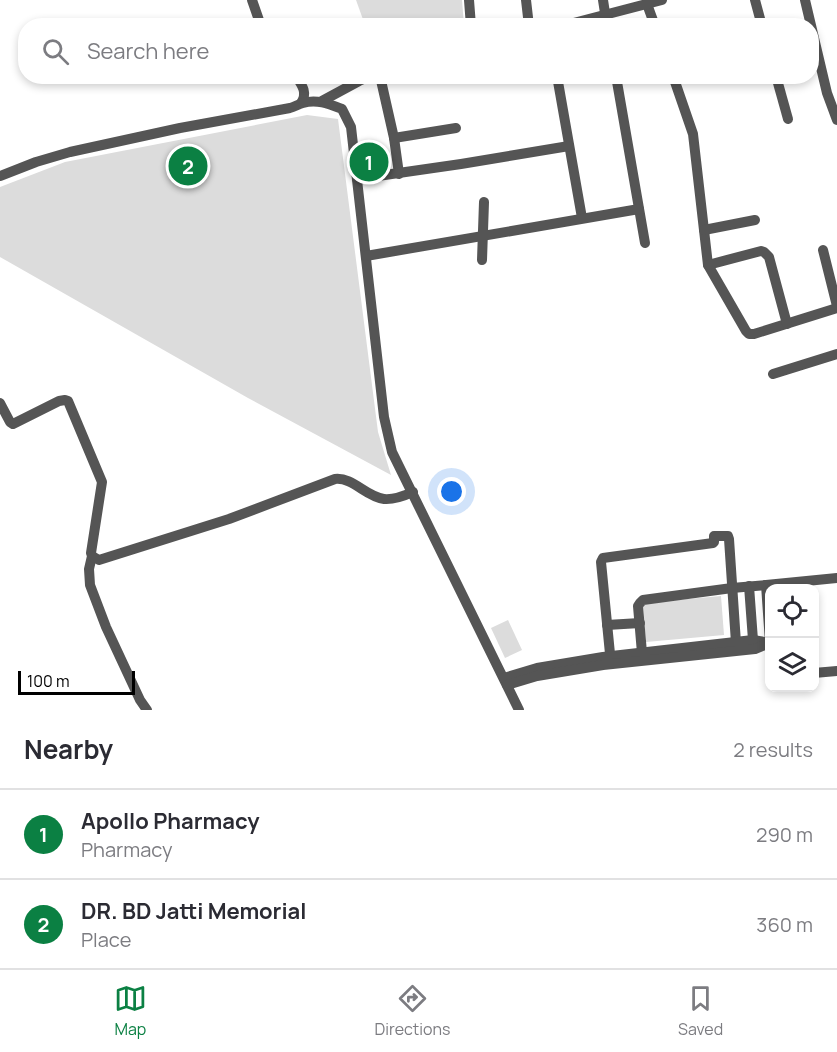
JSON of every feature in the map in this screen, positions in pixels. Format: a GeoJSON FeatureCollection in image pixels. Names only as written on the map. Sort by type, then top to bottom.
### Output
{"type":"FeatureCollection","features":[{"type":"Feature","properties":{"kind":"street"},"geometry":{"type":"LineString","coordinates":[[252,0],[258,18]]}},
{"type":"Feature","properties":{"kind":"street"},"geometry":{"type":"LineString","coordinates":[[469,0],[471,18]]}},
{"type":"Feature","properties":{"kind":"street"},"geometry":{"type":"LineString","coordinates":[[526,0],[528,18]]}},
{"type":"Feature","properties":{"kind":"street"},"geometry":{"type":"LineString","coordinates":[[603,0],[606,18]]}},
{"type":"Feature","properties":{"kind":"street"},"geometry":{"type":"LineString","coordinates":[[611,18],[662,0]]}},
{"type":"Feature","properties":{"kind":"street"},"geometry":{"type":"LineString","coordinates":[[755,0],[760,18]]}},
{"type":"Feature","properties":{"kind":"street"},"geometry":{"type":"LineString","coordinates":[[806,0],[810,18]]}},
{"type":"Feature","properties":{"kind":"street"},"geometry":{"type":"LineString","coordinates":[[647,4],[652,18]]}},
{"type":"Feature","properties":{"kind":"street"},"geometry":{"type":"LineString","coordinates":[[819,56],[837,120]]}},
{"type":"Feature","properties":{"kind":"street"},"geometry":{"type":"LineString","coordinates":[[826,86],[837,82]]}},
{"type":"Feature","properties":{"kind":"street"},"geometry":{"type":"LineString","coordinates":[[301,84],[304,93],[302,103]]}},
{"type":"Feature","properties":{"kind":"street"},"geometry":{"type":"LineString","coordinates":[[0,176],[70,152],[180,128],[290,108],[302,103],[322,101],[353,84]]}},
{"type":"Feature","properties":{"kind":"street"},"geometry":{"type":"LineString","coordinates":[[382,84],[394,138],[399,174]]}},
{"type":"Feature","properties":{"kind":"street"},"geometry":{"type":"LineString","coordinates":[[558,84],[582,219]]}},
{"type":"Feature","properties":{"kind":"street"},"geometry":{"type":"LineString","coordinates":[[617,84],[645,243]]}},
{"type":"Feature","properties":{"kind":"street"},"geometry":{"type":"LineString","coordinates":[[676,84],[693,134],[708,265],[749,334],[837,307],[823,250]]}},
{"type":"Feature","properties":{"kind":"street"},"geometry":{"type":"LineString","coordinates":[[778,84],[788,119]]}},
{"type":"Feature","properties":{"kind":"street"},"geometry":{"type":"LineString","coordinates":[[322,101],[342,109],[351,127],[384,417],[392,452],[519,710]]}},
{"type":"Feature","properties":{"kind":"street"},"geometry":{"type":"LineString","coordinates":[[394,138],[456,128]]}},
{"type":"Feature","properties":{"kind":"street"},"geometry":{"type":"LineString","coordinates":[[357,179],[569,146]]}},
{"type":"Feature","properties":{"kind":"street"},"geometry":{"type":"LineString","coordinates":[[482,260],[484,202]]}},
{"type":"Feature","properties":{"kind":"street"},"geometry":{"type":"LineString","coordinates":[[366,256],[639,208]]}},
{"type":"Feature","properties":{"kind":"street"},"geometry":{"type":"LineString","coordinates":[[704,230],[755,220]]}},
{"type":"Feature","properties":{"kind":"street"},"geometry":{"type":"LineString","coordinates":[[708,265],[756,252],[764,252],[769,257],[787,324]]}},
{"type":"Feature","properties":{"kind":"street"},"geometry":{"type":"LineString","coordinates":[[773,374],[837,354]]}},
{"type":"Feature","properties":{"kind":"street"},"geometry":{"type":"LineString","coordinates":[[0,403],[13,424],[59,401],[64,399],[68,401],[102,482],[89,569],[90,585],[106,627],[140,700],[147,710]]}},
{"type":"Feature","properties":{"kind":"street"},"geometry":{"type":"LineString","coordinates":[[92,556],[99,560],[197,530],[334,479],[343,479],[371,496],[385,499],[413,492]]}},
{"type":"Feature","properties":{"kind":"street"},"geometry":{"type":"LineString","coordinates":[[611,660],[601,562],[603,558],[713,543],[714,536],[726,535],[729,539],[736,643]]}},
{"type":"Feature","properties":{"kind":"street"},"geometry":{"type":"LineString","coordinates":[[780,584],[837,580]]}},
{"type":"Feature","properties":{"kind":"street"},"geometry":{"type":"LineString","coordinates":[[642,653],[638,606],[643,600],[765,585]]}},
{"type":"Feature","properties":{"kind":"street"},"geometry":{"type":"LineString","coordinates":[[748,586],[753,640]]}},
{"type":"Feature","properties":{"kind":"street"},"geometry":{"type":"LineString","coordinates":[[607,624],[640,623]]}},
{"type":"Feature","properties":{"kind":"street"},"geometry":{"type":"LineString","coordinates":[[506,681],[537,668],[755,649],[770,643],[753,640],[642,653],[611,660]]}},
{"type":"Feature","properties":{"kind":"street"},"geometry":{"type":"LineString","coordinates":[[819,673],[837,671]]}},
{"type":"Feature","properties":{"kind":"shaded area"},"geometry":{"type":"Polygon","coordinates":[[[356,0],[462,0],[463,18],[362,18],[356,0]]]}},
{"type":"Feature","properties":{"kind":"shaded area"},"geometry":{"type":"Polygon","coordinates":[[[307,115],[338,119],[378,432],[391,475],[248,398],[0,257],[0,187],[65,162],[307,115]]]}},
{"type":"Feature","properties":{"kind":"shaded area"},"geometry":{"type":"Polygon","coordinates":[[[721,596],[724,635],[646,642],[643,603],[721,596]]]}},
{"type":"Feature","properties":{"kind":"shaded area"},"geometry":{"type":"Polygon","coordinates":[[[508,620],[522,650],[505,658],[491,628],[508,620]]]}},
{"type":"Feature","properties":{"kind":"place","name":"Apollo Pharmacy"},"geometry":{"type":"Point","coordinates":[369,162]}},
{"type":"Feature","properties":{"kind":"place","name":"DR. BD Jatti Memorial"},"geometry":{"type":"Point","coordinates":[188,166]}}]}
